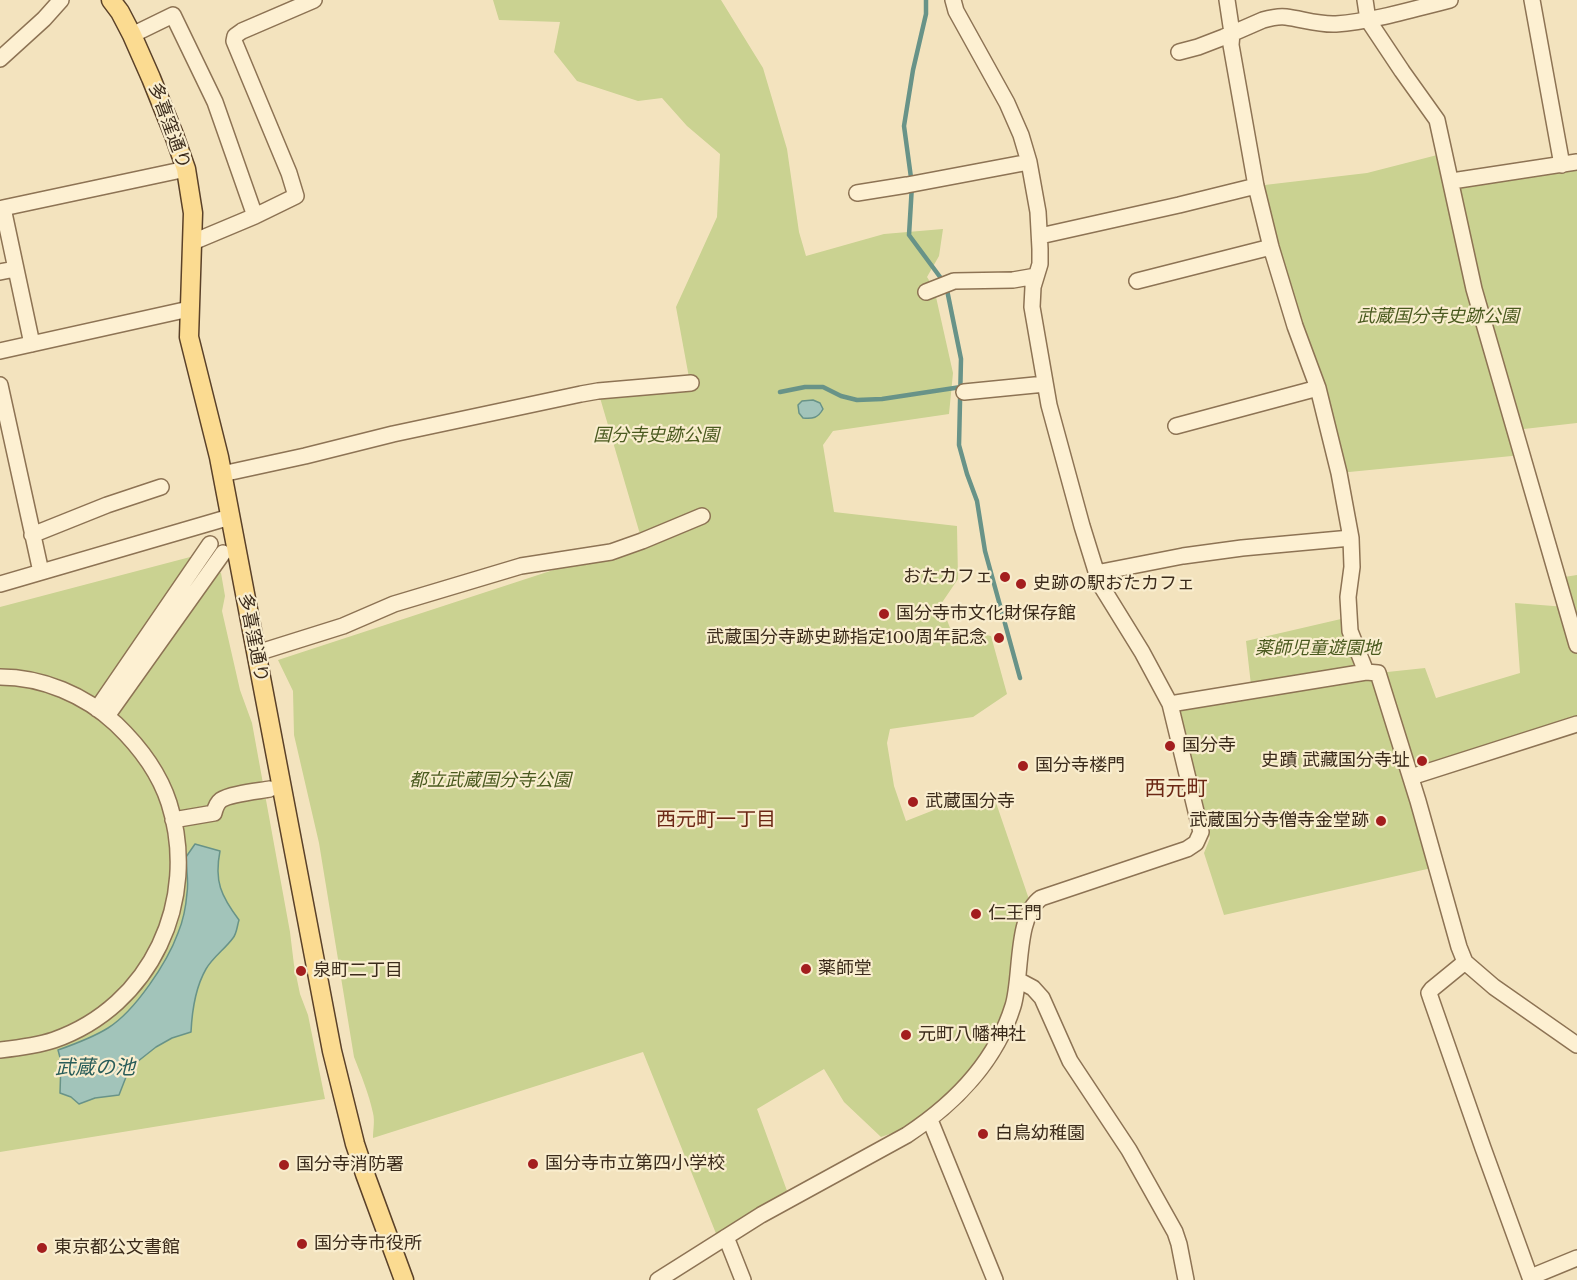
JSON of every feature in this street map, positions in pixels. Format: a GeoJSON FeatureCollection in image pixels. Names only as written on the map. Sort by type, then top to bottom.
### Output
{"type":"FeatureCollection","features":[{"type":"Feature","properties":{"kind":"main road","name":"多喜窪通り"},"geometry":{"type":"LineString","coordinates":[[111,0],[132,35],[163,106],[186,169],[193,213],[189,337],[222,474],[332,1051],[355,1144],[404,1280]]}},
{"type":"Feature","properties":{"kind":"street"},"geometry":{"type":"LineString","coordinates":[[0,59],[44,19],[61,0]]}},
{"type":"Feature","properties":{"kind":"street"},"geometry":{"type":"LineString","coordinates":[[193,242],[296,196],[289,173],[234,41],[242,31],[314,0]]}},
{"type":"Feature","properties":{"kind":"street"},"geometry":{"type":"LineString","coordinates":[[658,1280],[761,1215],[930,1120],[968,1085],[991,1054],[1014,1005],[1023,933],[1036,901],[1041,897],[1174,854],[1196,843],[1201,832],[1170,704],[1142,652],[1100,584],[1096,573],[1060,448],[1045,384],[1032,307],[1033,287],[1040,264],[1040,236],[1029,162],[1021,135],[1007,103],[956,11],[953,0]]}},
{"type":"Feature","properties":{"kind":"street"},"geometry":{"type":"LineString","coordinates":[[1227,0],[1232,33],[1231,45],[1256,186],[1271,247],[1318,387],[1339,473],[1351,538],[1352,567],[1348,597],[1350,631],[1366,672]]}},
{"type":"Feature","properties":{"kind":"street"},"geometry":{"type":"LineString","coordinates":[[1365,0],[1368,20],[1437,120],[1474,289],[1577,645]]}},
{"type":"Feature","properties":{"kind":"street"},"geometry":{"type":"LineString","coordinates":[[1179,52],[1198,47],[1263,20],[1283,16],[1334,24],[1368,20],[1450,0]]}},
{"type":"Feature","properties":{"kind":"street"},"geometry":{"type":"LineString","coordinates":[[1452,181],[1569,163],[1532,0]]}},
{"type":"Feature","properties":{"kind":"street"},"geometry":{"type":"LineString","coordinates":[[132,35],[173,15],[215,102],[255,216]]}},
{"type":"Feature","properties":{"kind":"street"},"geometry":{"type":"LineString","coordinates":[[857,193],[1029,162]]}},
{"type":"Feature","properties":{"kind":"street"},"geometry":{"type":"LineString","coordinates":[[32,344],[8,270],[3,208],[186,169]]}},
{"type":"Feature","properties":{"kind":"street"},"geometry":{"type":"LineString","coordinates":[[1040,236],[1256,186]]}},
{"type":"Feature","properties":{"kind":"street"},"geometry":{"type":"LineString","coordinates":[[1137,281],[1271,247]]}},
{"type":"Feature","properties":{"kind":"street"},"geometry":{"type":"LineString","coordinates":[[926,292],[949,283],[1013,280],[1036,276]]}},
{"type":"Feature","properties":{"kind":"street"},"geometry":{"type":"LineString","coordinates":[[0,351],[189,309]]}},
{"type":"Feature","properties":{"kind":"street"},"geometry":{"type":"LineString","coordinates":[[222,474],[393,434],[581,394],[691,383]]}},
{"type":"Feature","properties":{"kind":"street"},"geometry":{"type":"LineString","coordinates":[[964,392],[1045,384]]}},
{"type":"Feature","properties":{"kind":"street"},"geometry":{"type":"LineString","coordinates":[[0,385],[40,573]]}},
{"type":"Feature","properties":{"kind":"street"},"geometry":{"type":"LineString","coordinates":[[1176,426],[1318,387]]}},
{"type":"Feature","properties":{"kind":"street"},"geometry":{"type":"LineString","coordinates":[[32,535],[107,505],[161,487]]}},
{"type":"Feature","properties":{"kind":"street"},"geometry":{"type":"LineString","coordinates":[[256,653],[343,626],[394,604],[521,566],[611,552],[702,516]]}},
{"type":"Feature","properties":{"kind":"street"},"geometry":{"type":"LineString","coordinates":[[0,584],[230,518]]}},
{"type":"Feature","properties":{"kind":"street"},"geometry":{"type":"LineString","coordinates":[[1096,573],[1183,556],[1351,538]]}},
{"type":"Feature","properties":{"kind":"street"},"geometry":{"type":"LineString","coordinates":[[102,713],[210,544]]}},
{"type":"Feature","properties":{"kind":"street"},"geometry":{"type":"LineString","coordinates":[[102,713],[223,553]]}},
{"type":"Feature","properties":{"kind":"street"},"geometry":{"type":"LineString","coordinates":[[1170,704],[1366,672],[1378,673],[1465,962],[1494,987],[1577,1045]]}},
{"type":"Feature","properties":{"kind":"street"},"geometry":{"type":"LineString","coordinates":[[0,677],[33,681],[62,690],[89,703],[132,739],[153,769],[169,801],[177,834],[179,867],[176,900],[166,932],[152,961],[132,988],[108,1010],[82,1028],[53,1040],[23,1048],[0,1050]]}},
{"type":"Feature","properties":{"kind":"street"},"geometry":{"type":"LineString","coordinates":[[1411,777],[1577,724]]}},
{"type":"Feature","properties":{"kind":"street"},"geometry":{"type":"LineString","coordinates":[[173,820],[214,813],[221,800],[270,789]]}},
{"type":"Feature","properties":{"kind":"street"},"geometry":{"type":"LineString","coordinates":[[1465,962],[1429,993],[1441,1033],[1531,1280],[1539,1274],[1577,1258]]}},
{"type":"Feature","properties":{"kind":"street"},"geometry":{"type":"LineString","coordinates":[[1018,980],[1033,988],[1042,998],[1070,1061],[1129,1150],[1175,1232],[1186,1280]]}},
{"type":"Feature","properties":{"kind":"street"},"geometry":{"type":"LineString","coordinates":[[930,1120],[996,1280]]}},
{"type":"Feature","properties":{"kind":"street"},"geometry":{"type":"LineString","coordinates":[[726,1237],[743,1280]]}},
{"type":"Feature","properties":{"kind":"green space"},"geometry":{"type":"Polygon","coordinates":[[[493,0],[721,0],[763,68],[787,149],[799,232],[806,256],[884,234],[943,229],[939,256],[927,277],[934,288],[953,373],[949,414],[833,431],[823,445],[834,512],[957,526],[958,579],[941,604],[950,628],[991,636],[1007,694],[973,717],[890,729],[887,743],[894,786],[906,821],[962,799],[992,791],[1032,908],[1005,1028],[930,1120],[881,1137],[844,1102],[824,1069],[757,1109],[790,1199],[719,1241],[643,1052],[373,1138],[373,1113],[354,1057],[319,843],[294,735],[293,691],[278,660],[642,541],[598,391],[690,383],[676,307],[717,217],[720,154],[687,126],[662,98],[638,101],[577,81],[554,52],[560,22],[499,20],[493,0]]]}},
{"type":"Feature","properties":{"kind":"green space","name":"武蔵国分寺史跡公園"},"geometry":{"type":"Polygon","coordinates":[[[1445,153],[1452,181],[1577,162],[1577,423],[1515,430],[1522,455],[1339,473],[1256,186],[1367,173],[1445,153]]]}},
{"type":"Feature","properties":{"kind":"green space"},"geometry":{"type":"Polygon","coordinates":[[[194,556],[221,573],[225,596],[222,611],[240,690],[252,723],[294,965],[300,994],[308,1015],[325,1099],[0,1152],[0,607],[194,556]]]}},
{"type":"Feature","properties":{"kind":"green space"},"geometry":{"type":"Polygon","coordinates":[[[1577,575],[1577,724],[1411,777],[1436,867],[1224,915],[1204,853],[1210,838],[1175,729],[1177,710],[1378,673],[1425,668],[1436,698],[1520,673],[1515,603],[1566,607],[1558,578],[1577,575]]]}},
{"type":"Feature","properties":{"kind":"green space","name":"薬師児童遊園地"},"geometry":{"type":"Polygon","coordinates":[[[1341,619],[1345,640],[1357,665],[1352,668],[1251,685],[1246,641],[1341,619]]]}},
{"type":"Feature","properties":{"kind":"water"},"geometry":{"type":"Polygon","coordinates":[[[813,400],[820,403],[823,409],[815,417],[803,418],[799,413],[798,405],[802,401],[813,400]]]}},
{"type":"Feature","properties":{"kind":"water","name":"武蔵の池"},"geometry":{"type":"Polygon","coordinates":[[[195,844],[220,851],[218,871],[220,888],[239,920],[235,934],[202,976],[195,1000],[191,1032],[172,1038],[137,1062],[126,1077],[119,1095],[95,1098],[79,1104],[71,1097],[60,1093],[61,1061],[58,1050],[108,1028],[129,1010],[158,972],[173,945],[181,924],[188,889],[186,857],[195,844]]]}},
{"type":"Feature","properties":{"kind":"waterway"},"geometry":{"type":"LineString","coordinates":[[926,0],[926,14],[913,70],[904,126],[912,185],[909,235],[946,285],[961,359],[959,445],[977,501],[985,551],[1020,678]]}},
{"type":"Feature","properties":{"kind":"waterway"},"geometry":{"type":"LineString","coordinates":[[780,392],[805,387],[823,387],[841,396],[857,400],[882,399],[961,387]]}},
{"type":"Feature","properties":{"kind":"place","name":"おたカフェ"},"geometry":{"type":"Point","coordinates":[1005,577]}},
{"type":"Feature","properties":{"kind":"place","name":"史跡の駅おたカフェ"},"geometry":{"type":"Point","coordinates":[1021,584]}},
{"type":"Feature","properties":{"kind":"place","name":"国分寺市文化財保存館"},"geometry":{"type":"Point","coordinates":[884,614]}},
{"type":"Feature","properties":{"kind":"place","name":"武蔵国分寺跡史跡指定100周年記念"},"geometry":{"type":"Point","coordinates":[999,638]}},
{"type":"Feature","properties":{"kind":"place","name":"国分寺"},"geometry":{"type":"Point","coordinates":[1170,746]}},
{"type":"Feature","properties":{"kind":"place","name":"史蹟 武藏国分寺址"},"geometry":{"type":"Point","coordinates":[1422,761]}},
{"type":"Feature","properties":{"kind":"place","name":"国分寺楼門"},"geometry":{"type":"Point","coordinates":[1023,766]}},
{"type":"Feature","properties":{"kind":"place","name":"武蔵国分寺"},"geometry":{"type":"Point","coordinates":[913,802]}},
{"type":"Feature","properties":{"kind":"place","name":"武蔵国分寺僧寺金堂跡"},"geometry":{"type":"Point","coordinates":[1381,821]}},
{"type":"Feature","properties":{"kind":"place","name":"仁王門"},"geometry":{"type":"Point","coordinates":[976,914]}},
{"type":"Feature","properties":{"kind":"place","name":"薬師堂"},"geometry":{"type":"Point","coordinates":[806,969]}},
{"type":"Feature","properties":{"kind":"place","name":"泉町二丁目"},"geometry":{"type":"Point","coordinates":[301,971]}},
{"type":"Feature","properties":{"kind":"place","name":"元町八幡神社"},"geometry":{"type":"Point","coordinates":[906,1035]}},
{"type":"Feature","properties":{"kind":"place","name":"白鳥幼稚園"},"geometry":{"type":"Point","coordinates":[983,1134]}},
{"type":"Feature","properties":{"kind":"place","name":"国分寺市立第四小学校"},"geometry":{"type":"Point","coordinates":[533,1164]}},
{"type":"Feature","properties":{"kind":"place","name":"国分寺消防署"},"geometry":{"type":"Point","coordinates":[284,1165]}},
{"type":"Feature","properties":{"kind":"place","name":"国分寺市役所"},"geometry":{"type":"Point","coordinates":[302,1244]}},
{"type":"Feature","properties":{"kind":"place","name":"東京都公文書館"},"geometry":{"type":"Point","coordinates":[42,1248]}},
{"type":"Feature","properties":{"kind":"district","name":"西元町"},"geometry":{"type":"Point","coordinates":[1176,789]}},
{"type":"Feature","properties":{"kind":"district","name":"西元町一丁目"},"geometry":{"type":"Point","coordinates":[716,820]}},
{"type":"Feature","properties":{"kind":"park label","name":"国分寺史跡公園"},"geometry":{"type":"Point","coordinates":[656,436]}},
{"type":"Feature","properties":{"kind":"park label","name":"都立武蔵国分寺公園"},"geometry":{"type":"Point","coordinates":[490,781]}}]}
